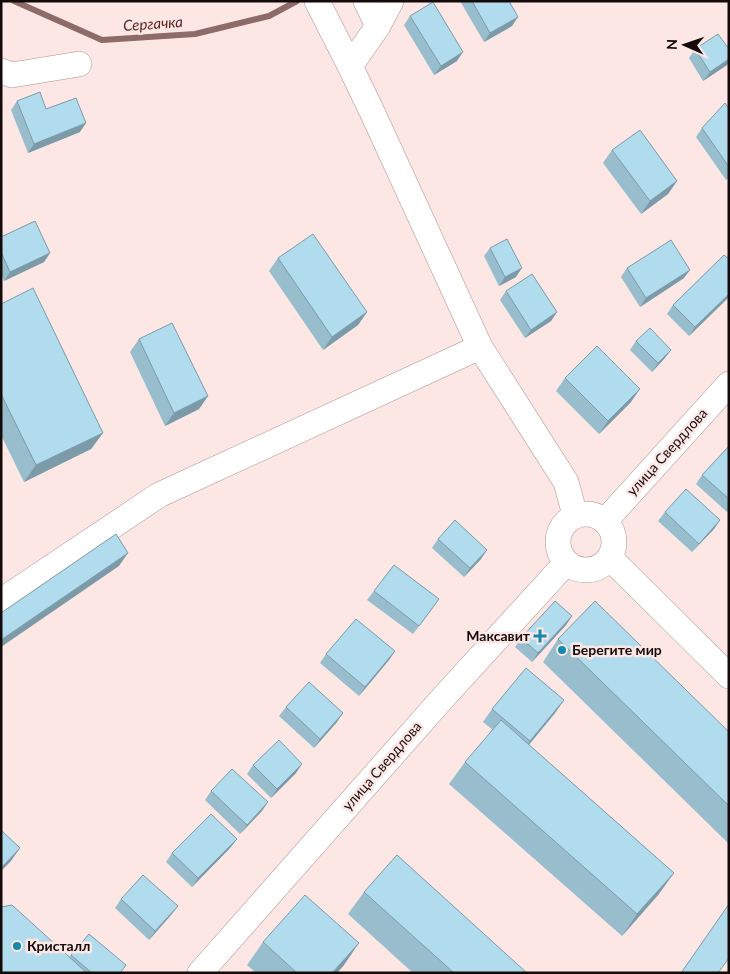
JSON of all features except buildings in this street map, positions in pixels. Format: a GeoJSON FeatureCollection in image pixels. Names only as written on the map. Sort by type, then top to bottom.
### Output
{"type":"FeatureCollection","features":[{"type":"Feature","properties":{"kind":"street"},"geometry":{"type":"LineString","coordinates":[[317,1],[350,66],[480,347],[566,482],[575,515]]}},
{"type":"Feature","properties":{"kind":"street"},"geometry":{"type":"LineString","coordinates":[[366,1],[378,26]]}},
{"type":"Feature","properties":{"kind":"street"},"geometry":{"type":"LineString","coordinates":[[350,66],[378,26],[391,1]]}},
{"type":"Feature","properties":{"kind":"street"},"geometry":{"type":"LineString","coordinates":[[1,71],[12,75],[78,64]]}},
{"type":"Feature","properties":{"kind":"street"},"geometry":{"type":"LineString","coordinates":[[1,601],[159,495],[480,347]]}},
{"type":"Feature","properties":{"kind":"street","name":"улица Свердлова"},"geometry":{"type":"LineString","coordinates":[[605,521],[729,384]]}},
{"type":"Feature","properties":{"kind":"street"},"geometry":{"type":"LineString","coordinates":[[591,514],[605,521],[614,538],[610,558],[597,568],[581,570],[566,563],[558,546],[561,528],[575,515],[591,514]]}},
{"type":"Feature","properties":{"kind":"street"},"geometry":{"type":"LineString","coordinates":[[610,558],[729,676]]}},
{"type":"Feature","properties":{"kind":"street","name":"улица Свердлова"},"geometry":{"type":"LineString","coordinates":[[200,973],[441,700],[566,563]]}},
{"type":"Feature","properties":{"kind":"waterway","name":"Сергачка"},"geometry":{"type":"LineString","coordinates":[[14,1],[102,40],[195,34],[269,16],[297,1]]}},
{"type":"Feature","properties":{"kind":"place","name":"Максавит"},"geometry":{"type":"Point","coordinates":[540,636]}},
{"type":"Feature","properties":{"kind":"place","name":"Берегите мир"},"geometry":{"type":"Point","coordinates":[562,650]}},
{"type":"Feature","properties":{"kind":"place","name":"Кристалл"},"geometry":{"type":"Point","coordinates":[17,946]}}]}
